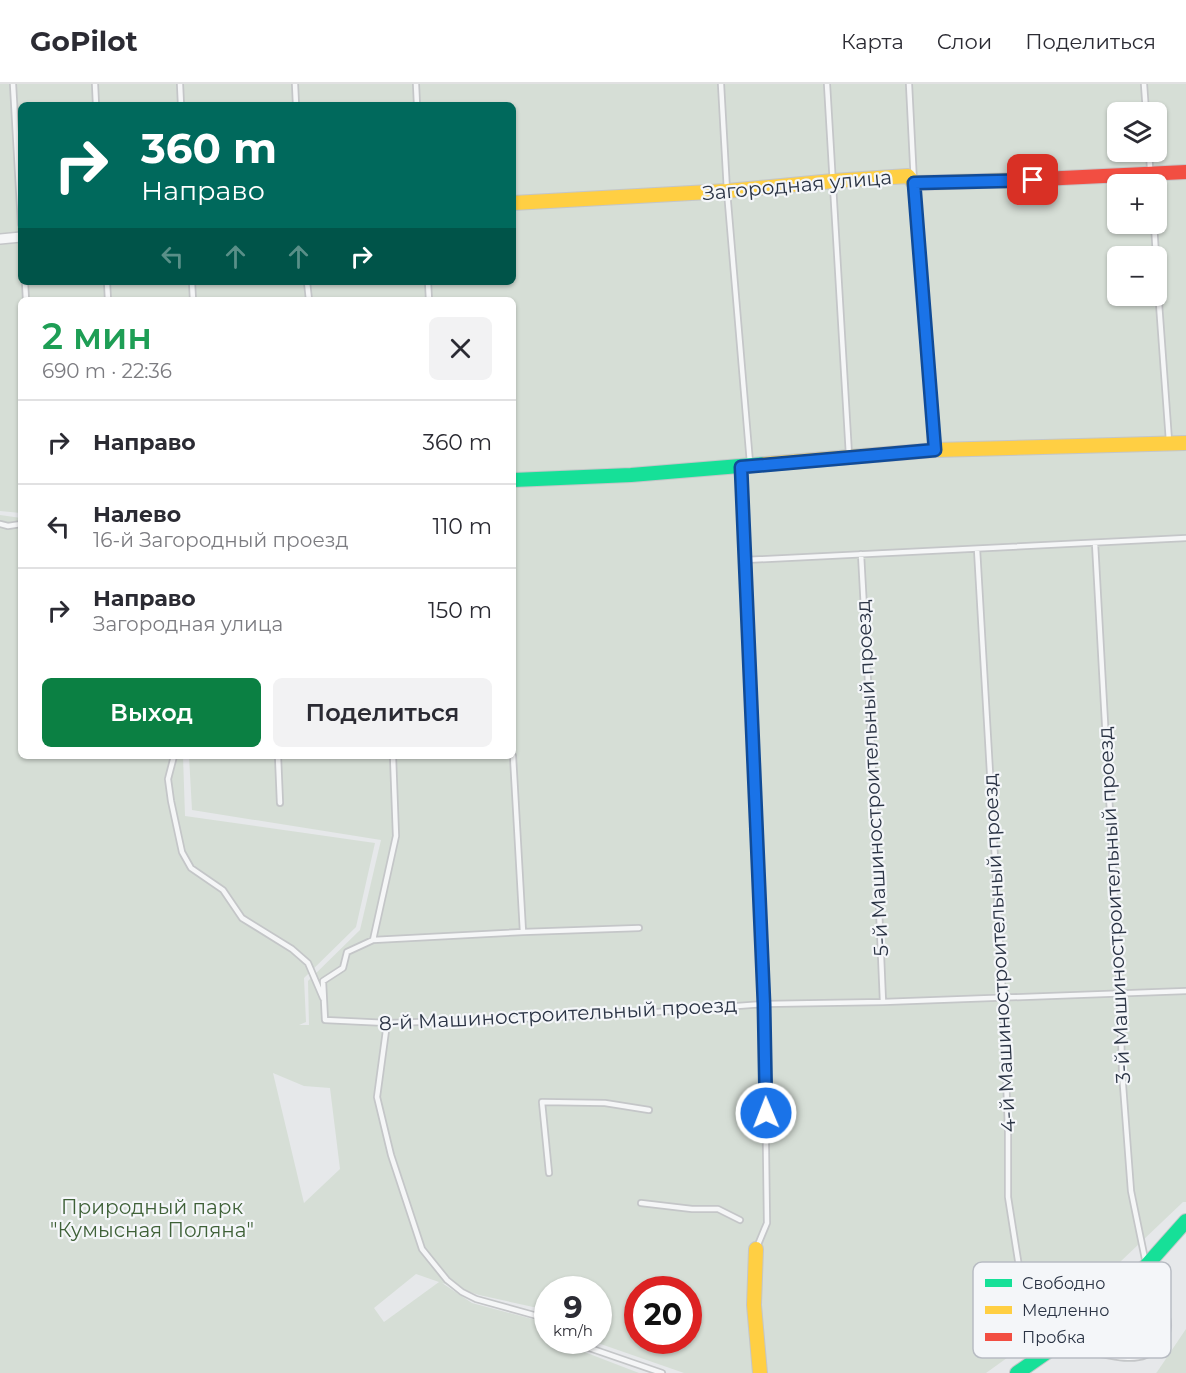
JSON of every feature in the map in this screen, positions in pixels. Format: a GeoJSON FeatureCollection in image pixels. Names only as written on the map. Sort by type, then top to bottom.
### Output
{"type":"FeatureCollection","features":[{"type":"Feature","properties":{"kind":"street","name":"Загородная улица"},"geometry":{"type":"LineString","coordinates":[[1167,176],[1186,172]]}},
{"type":"Feature","properties":{"kind":"street","name":"Загородная улица"},"geometry":{"type":"LineString","coordinates":[[516,203],[727,191],[908,176],[914,183],[1107,179]]}},
{"type":"Feature","properties":{"kind":"street"},"geometry":{"type":"LineString","coordinates":[[0,239],[18,237]]}},
{"type":"Feature","properties":{"kind":"street"},"geometry":{"type":"LineString","coordinates":[[516,480],[617,476],[935,450],[1186,443]]}},
{"type":"Feature","properties":{"kind":"street"},"geometry":{"type":"LineString","coordinates":[[1150,1262],[1186,1221]]}},
{"type":"Feature","properties":{"kind":"street"},"geometry":{"type":"LineString","coordinates":[[756,1249],[754,1305],[760,1373]]}},
{"type":"Feature","properties":{"kind":"street"},"geometry":{"type":"LineString","coordinates":[[1017,1373],[1039,1358]]}},
{"type":"Feature","properties":{"kind":"lane"},"geometry":{"type":"LineString","coordinates":[[13,84],[18,172]]}},
{"type":"Feature","properties":{"kind":"lane"},"geometry":{"type":"LineString","coordinates":[[95,84],[96,102]]}},
{"type":"Feature","properties":{"kind":"lane"},"geometry":{"type":"LineString","coordinates":[[180,84],[181,102]]}},
{"type":"Feature","properties":{"kind":"lane"},"geometry":{"type":"LineString","coordinates":[[295,84],[296,102]]}},
{"type":"Feature","properties":{"kind":"lane"},"geometry":{"type":"LineString","coordinates":[[416,84],[417,102]]}},
{"type":"Feature","properties":{"kind":"lane"},"geometry":{"type":"LineString","coordinates":[[721,84],[746,466],[746,560],[764,1004],[767,1223],[756,1249]]}},
{"type":"Feature","properties":{"kind":"lane"},"geometry":{"type":"LineString","coordinates":[[827,84],[849,458]]}},
{"type":"Feature","properties":{"kind":"lane"},"geometry":{"type":"LineString","coordinates":[[909,84],[914,183],[935,450]]}},
{"type":"Feature","properties":{"kind":"lane"},"geometry":{"type":"LineString","coordinates":[[1144,84],[1145,102]]}},
{"type":"Feature","properties":{"kind":"lane"},"geometry":{"type":"LineString","coordinates":[[1159,306],[1169,443]]}},
{"type":"Feature","properties":{"kind":"lane"},"geometry":{"type":"LineString","coordinates":[[0,524],[18,524]]}},
{"type":"Feature","properties":{"kind":"lane"},"geometry":{"type":"LineString","coordinates":[[746,560],[1186,538]]}},
{"type":"Feature","properties":{"kind":"lane","name":"3-й Машиностроительный проезд"},"geometry":{"type":"LineString","coordinates":[[1095,543],[1120,993],[1122,1072],[1131,1191],[1145,1262]]}},
{"type":"Feature","properties":{"kind":"lane","name":"4-й Машиностроительный проезд"},"geometry":{"type":"LineString","coordinates":[[978,549],[1003,997],[1008,1197],[1018,1262]]}},
{"type":"Feature","properties":{"kind":"lane","name":"5-й Машиностроительный проезд"},"geometry":{"type":"LineString","coordinates":[[861,554],[883,1002]]}},
{"type":"Feature","properties":{"kind":"lane"},"geometry":{"type":"LineString","coordinates":[[173,759],[168,779],[171,801],[183,852],[190,868],[223,890],[242,918],[292,949],[308,963],[324,1000]]}},
{"type":"Feature","properties":{"kind":"lane"},"geometry":{"type":"LineString","coordinates":[[279,759],[280,803]]}},
{"type":"Feature","properties":{"kind":"lane"},"geometry":{"type":"LineString","coordinates":[[373,940],[396,836],[393,759]]}},
{"type":"Feature","properties":{"kind":"lane"},"geometry":{"type":"LineString","coordinates":[[513,759],[524,932]]}},
{"type":"Feature","properties":{"kind":"lane"},"geometry":{"type":"LineString","coordinates":[[324,1000],[323,981],[343,968],[347,952],[373,940],[639,928]]}},
{"type":"Feature","properties":{"kind":"lane","name":"8-й Машиностроительный проезд"},"geometry":{"type":"LineString","coordinates":[[324,1000],[326,1020],[387,1023],[632,1014],[764,1004],[1186,992]]}},
{"type":"Feature","properties":{"kind":"lane"},"geometry":{"type":"LineString","coordinates":[[387,1023],[377,1097],[391,1155],[422,1249],[447,1280],[462,1292],[476,1299],[534,1315]]}},
{"type":"Feature","properties":{"kind":"lane"},"geometry":{"type":"LineString","coordinates":[[549,1173],[543,1102],[605,1103],[649,1110]]}},
{"type":"Feature","properties":{"kind":"lane"},"geometry":{"type":"LineString","coordinates":[[641,1203],[692,1209],[718,1209],[740,1220]]}},
{"type":"Feature","properties":{"kind":"lane"},"geometry":{"type":"LineString","coordinates":[[607,1354],[662,1373]]}},
{"type":"Feature","properties":{"kind":"green space","name":"Природный парк \"Кумысная Поляна\""},"geometry":{"type":"Polygon","coordinates":[[[0,84],[1186,84],[1186,1202],[1183,1202],[1120,1262],[973,1262],[973,1358],[1007,1358],[986,1373],[684,1373],[629,1354],[702,1354],[702,1276],[624,1276],[624,1352],[612,1348],[612,1276],[534,1276],[534,1307],[479,1295],[442,1283],[472,1303],[534,1320],[534,1354],[590,1354],[639,1373],[0,1373],[0,515],[18,518],[18,759],[183,759],[185,816],[375,843],[356,927],[304,978],[306,1022],[299,1025],[309,1025],[308,981],[360,930],[381,840],[192,810],[189,759],[516,759],[516,297],[18,297],[18,513],[0,511],[0,84]],[[273,1073],[304,1203],[340,1169],[330,1088],[304,1086],[273,1073]],[[416,1274],[374,1308],[384,1322],[439,1282],[416,1274]]]}},
{"type":"Feature","properties":{"kind":"green space"},"geometry":{"type":"Polygon","coordinates":[[[1186,1329],[1186,1373],[1156,1373],[1166,1358],[1171,1358],[1171,1351],[1186,1329]]]}},
{"type":"Feature","properties":{"kind":"traffic: fast"},"geometry":{"type":"LineString","coordinates":[[516,480],[631,475],[765,464]]}},
{"type":"Feature","properties":{"kind":"traffic: fast"},"geometry":{"type":"LineString","coordinates":[[1150,1262],[1186,1221]]}},
{"type":"Feature","properties":{"kind":"traffic: fast"},"geometry":{"type":"LineString","coordinates":[[1017,1373],[1039,1358]]}},
{"type":"Feature","properties":{"kind":"traffic: slow"},"geometry":{"type":"LineString","coordinates":[[516,203],[727,191],[908,176],[914,183],[1021,180]]}},
{"type":"Feature","properties":{"kind":"traffic: slow"},"geometry":{"type":"LineString","coordinates":[[765,464],[935,450],[1186,443]]}},
{"type":"Feature","properties":{"kind":"traffic: slow"},"geometry":{"type":"LineString","coordinates":[[756,1249],[754,1305],[760,1373]]}},
{"type":"Feature","properties":{"kind":"traffic: jam"},"geometry":{"type":"LineString","coordinates":[[1021,180],[1186,172]]}},
{"type":"Feature","properties":{"kind":"route"},"geometry":{"type":"LineString","coordinates":[[766,1113],[764,1004],[741,467],[935,450],[914,183],[1033,180]]}}]}
